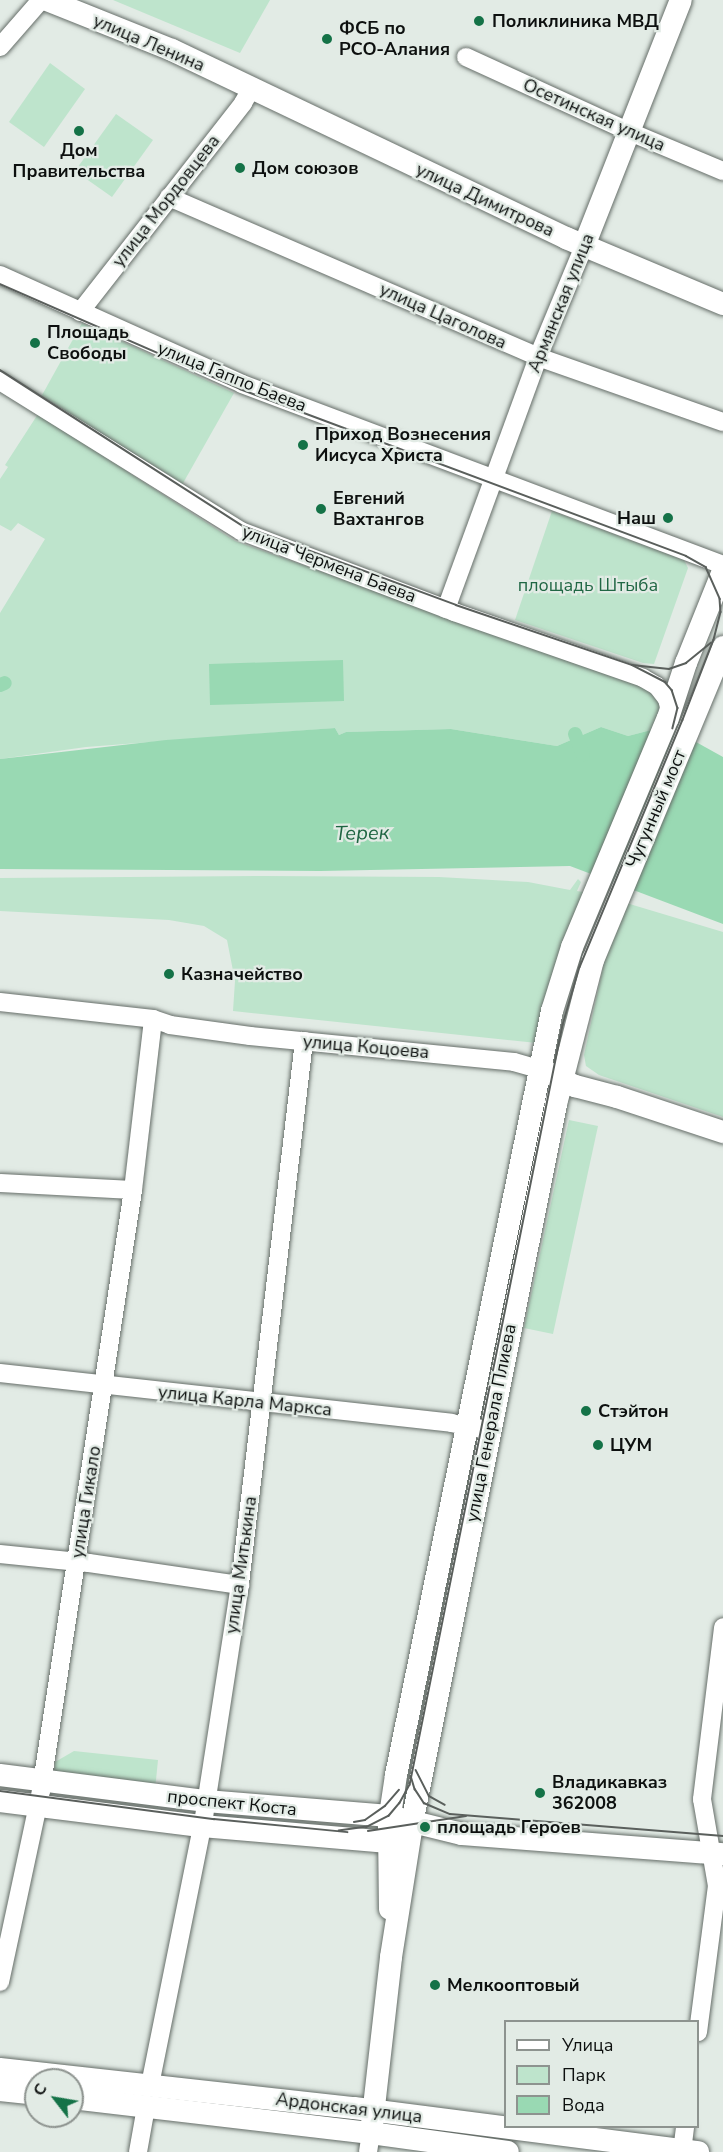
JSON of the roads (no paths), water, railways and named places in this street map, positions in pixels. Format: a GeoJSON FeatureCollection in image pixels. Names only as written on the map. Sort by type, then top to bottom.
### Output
{"type":"FeatureCollection","features":[{"type":"Feature","properties":{"kind":"main road","name":"улица Ленина"},"geometry":{"type":"LineString","coordinates":[[47,0],[172,50],[250,89]]}},
{"type":"Feature","properties":{"kind":"main road","name":"Армянская улица"},"geometry":{"type":"LineString","coordinates":[[584,246],[681,0]]}},
{"type":"Feature","properties":{"kind":"main road","name":"улица Димитрова"},"geometry":{"type":"LineString","coordinates":[[250,89],[584,246],[723,304]]}},
{"type":"Feature","properties":{"kind":"main road","name":"Чугунный мост"},"geometry":{"type":"LineString","coordinates":[[597,890],[669,714],[723,571]]}},
{"type":"Feature","properties":{"kind":"main road","name":"Чугунный мост"},"geometry":{"type":"LineString","coordinates":[[620,897],[723,647]]}},
{"type":"Feature","properties":{"kind":"main road","name":"улица Генерала Плиева"},"geometry":{"type":"LineString","coordinates":[[371,2132],[404,1834],[479,1429],[539,1069],[561,981],[597,890]]}},
{"type":"Feature","properties":{"kind":"main road","name":"улица Генерала Плиева"},"geometry":{"type":"LineString","coordinates":[[389,1816],[394,1781],[562,1080],[593,960],[620,897]]}},
{"type":"Feature","properties":{"kind":"main road","name":"улица Коцоева"},"geometry":{"type":"LineString","coordinates":[[539,1069],[575,1086],[723,1131]]}},
{"type":"Feature","properties":{"kind":"main road","name":"проспект Коста"},"geometry":{"type":"LineString","coordinates":[[0,1775],[206,1801],[389,1816],[404,1834]]}},
{"type":"Feature","properties":{"kind":"main road"},"geometry":{"type":"LineString","coordinates":[[356,1814],[382,1800],[394,1781]]}},
{"type":"Feature","properties":{"kind":"main road","name":"проспект Коста"},"geometry":{"type":"LineString","coordinates":[[0,1801],[202,1826],[462,1834],[717,1853]]}},
{"type":"Feature","properties":{"kind":"main road","name":"улица Генерала Плиева"},"geometry":{"type":"LineString","coordinates":[[391,1958],[390,1874],[404,1834]]}},
{"type":"Feature","properties":{"kind":"main road","name":"Ардонская улица"},"geometry":{"type":"LineString","coordinates":[[0,2069],[148,2096],[508,2152]]}},
{"type":"Feature","properties":{"kind":"main road"},"geometry":{"type":"LineString","coordinates":[[0,2090],[24,2093]]}},
{"type":"Feature","properties":{"kind":"main road","name":"Ардонская улица"},"geometry":{"type":"LineString","coordinates":[[84,2098],[148,2096]]}},
{"type":"Feature","properties":{"kind":"main road","name":"Ардонская улица"},"geometry":{"type":"LineString","coordinates":[[371,2132],[687,2151]]}},
{"type":"Feature","properties":{"kind":"street"},"geometry":{"type":"LineString","coordinates":[[0,47],[41,0]]}},
{"type":"Feature","properties":{"kind":"street","name":"Осетинская улица"},"geometry":{"type":"LineString","coordinates":[[466,57],[630,132],[723,171]]}},
{"type":"Feature","properties":{"kind":"street","name":"улица Мордовцева"},"geometry":{"type":"LineString","coordinates":[[80,312],[250,89]]}},
{"type":"Feature","properties":{"kind":"street","name":"улица Цаголова"},"geometry":{"type":"LineString","coordinates":[[169,197],[538,357],[723,422]]}},
{"type":"Feature","properties":{"kind":"street","name":"Армянская улица"},"geometry":{"type":"LineString","coordinates":[[446,609],[538,357],[584,246]]}},
{"type":"Feature","properties":{"kind":"street"},"geometry":{"type":"LineString","coordinates":[[0,275],[80,312]]}},
{"type":"Feature","properties":{"kind":"street","name":"улица Гаппо Баева"},"geometry":{"type":"LineString","coordinates":[[80,312],[242,384],[723,565]]}},
{"type":"Feature","properties":{"kind":"street","name":"улица Чермена Баева"},"geometry":{"type":"LineString","coordinates":[[0,381],[241,531],[446,609],[649,681],[657,686],[667,699],[669,714]]}},
{"type":"Feature","properties":{"kind":"street","name":"улица Коцоева"},"geometry":{"type":"LineString","coordinates":[[0,1002],[153,1019],[170,1025],[250,1036],[514,1062],[539,1069]]}},
{"type":"Feature","properties":{"kind":"street","name":"улица Гикало"},"geometry":{"type":"LineString","coordinates":[[0,1982],[39,1806],[133,1190],[153,1019]]}},
{"type":"Feature","properties":{"kind":"street","name":"улица Митькина"},"geometry":{"type":"LineString","coordinates":[[138,2152],[202,1826],[240,1585],[304,1041]]}},
{"type":"Feature","properties":{"kind":"street"},"geometry":{"type":"LineString","coordinates":[[0,1183],[133,1190]]}},
{"type":"Feature","properties":{"kind":"street","name":"улица Карла Маркса"},"geometry":{"type":"LineString","coordinates":[[0,1373],[479,1429]]}},
{"type":"Feature","properties":{"kind":"street"},"geometry":{"type":"LineString","coordinates":[[0,1554],[76,1562],[240,1585]]}},
{"type":"Feature","properties":{"kind":"street"},"geometry":{"type":"LineString","coordinates":[[699,2025],[719,1892],[714,1820],[702,1798],[723,1628]]}},
{"type":"Feature","properties":{"kind":"street"},"geometry":{"type":"LineString","coordinates":[[685,2128],[687,2151]]}},
{"type":"Feature","properties":{"kind":"water"},"geometry":{"type":"Polygon","coordinates":[[[343,660],[344,701],[210,705],[209,664],[343,660]]]}},
{"type":"Feature","properties":{"kind":"water","name":"Терек"},"geometry":{"type":"Polygon","coordinates":[[[601,727],[628,736],[655,729],[696,742],[723,757],[723,924],[570,866],[320,871],[0,869],[0,759],[166,740],[335,728],[339,735],[346,732],[451,729],[557,746],[601,727]]]}},
{"type":"Feature","properties":{"kind":"waterway"},"geometry":{"type":"LineString","coordinates":[[0,685],[5,683]]}},
{"type":"Feature","properties":{"kind":"waterway"},"geometry":{"type":"LineString","coordinates":[[575,734],[583,755]]}},
{"type":"Feature","properties":{"kind":"tram line"},"geometry":{"type":"LineString","coordinates":[[0,284],[240,389],[686,556],[706,567],[720,599],[721,612],[714,640],[580,967],[563,1025],[410,1785],[400,1803],[389,1816],[367,1827],[339,1831]]}},
{"type":"Feature","properties":{"kind":"tram line"},"geometry":{"type":"LineString","coordinates":[[0,370],[243,526],[456,605],[632,665],[669,669],[686,663],[711,643]]}},
{"type":"Feature","properties":{"kind":"tram line"},"geometry":{"type":"LineString","coordinates":[[632,665],[665,682],[672,690],[678,708],[673,728]]}},
{"type":"Feature","properties":{"kind":"tram line"},"geometry":{"type":"LineString","coordinates":[[416,1770],[429,1796],[445,1805]]}},
{"type":"Feature","properties":{"kind":"tram line"},"geometry":{"type":"LineString","coordinates":[[411,1776],[415,1789],[424,1803],[450,1814],[723,1836]]}},
{"type":"Feature","properties":{"kind":"tram line"},"geometry":{"type":"LineString","coordinates":[[354,1822],[365,1820],[385,1806],[399,1790]]}},
{"type":"Feature","properties":{"kind":"tram line"},"geometry":{"type":"LineString","coordinates":[[0,1791],[214,1819],[347,1832]]}},
{"type":"Feature","properties":{"kind":"tram line"},"geometry":{"type":"LineString","coordinates":[[368,1831],[466,1816]]}},
{"type":"Feature","properties":{"kind":"place","name":"Поликлиника МВД"},"geometry":{"type":"Point","coordinates":[479,21]}},
{"type":"Feature","properties":{"kind":"place","name":"ФСБ по РСО-Алания"},"geometry":{"type":"Point","coordinates":[327,39]}},
{"type":"Feature","properties":{"kind":"place","name":"Дом Правительства"},"geometry":{"type":"Point","coordinates":[79,131]}},
{"type":"Feature","properties":{"kind":"place","name":"Дом союзов"},"geometry":{"type":"Point","coordinates":[240,168]}},
{"type":"Feature","properties":{"kind":"place","name":"Площадь Свободы"},"geometry":{"type":"Point","coordinates":[35,343]}},
{"type":"Feature","properties":{"kind":"place","name":"Приход Вознесения Иисуса Христа"},"geometry":{"type":"Point","coordinates":[303,445]}},
{"type":"Feature","properties":{"kind":"place","name":"Евгений Вахтангов"},"geometry":{"type":"Point","coordinates":[321,509]}},
{"type":"Feature","properties":{"kind":"place","name":"Наш"},"geometry":{"type":"Point","coordinates":[668,518]}},
{"type":"Feature","properties":{"kind":"place","name":"Казначейство"},"geometry":{"type":"Point","coordinates":[169,974]}},
{"type":"Feature","properties":{"kind":"place","name":"Стэйтон"},"geometry":{"type":"Point","coordinates":[586,1411]}},
{"type":"Feature","properties":{"kind":"place","name":"ЦУМ"},"geometry":{"type":"Point","coordinates":[598,1445]}},
{"type":"Feature","properties":{"kind":"place","name":"Владикавказ 362008"},"geometry":{"type":"Point","coordinates":[540,1793]}},
{"type":"Feature","properties":{"kind":"place","name":"площадь Героев"},"geometry":{"type":"Point","coordinates":[425,1827]}},
{"type":"Feature","properties":{"kind":"place","name":"Мелкооптовый"},"geometry":{"type":"Point","coordinates":[435,1985]}},
{"type":"Feature","properties":{"kind":"park label","name":"площадь Штыба"},"geometry":{"type":"Point","coordinates":[588,585]}}]}
